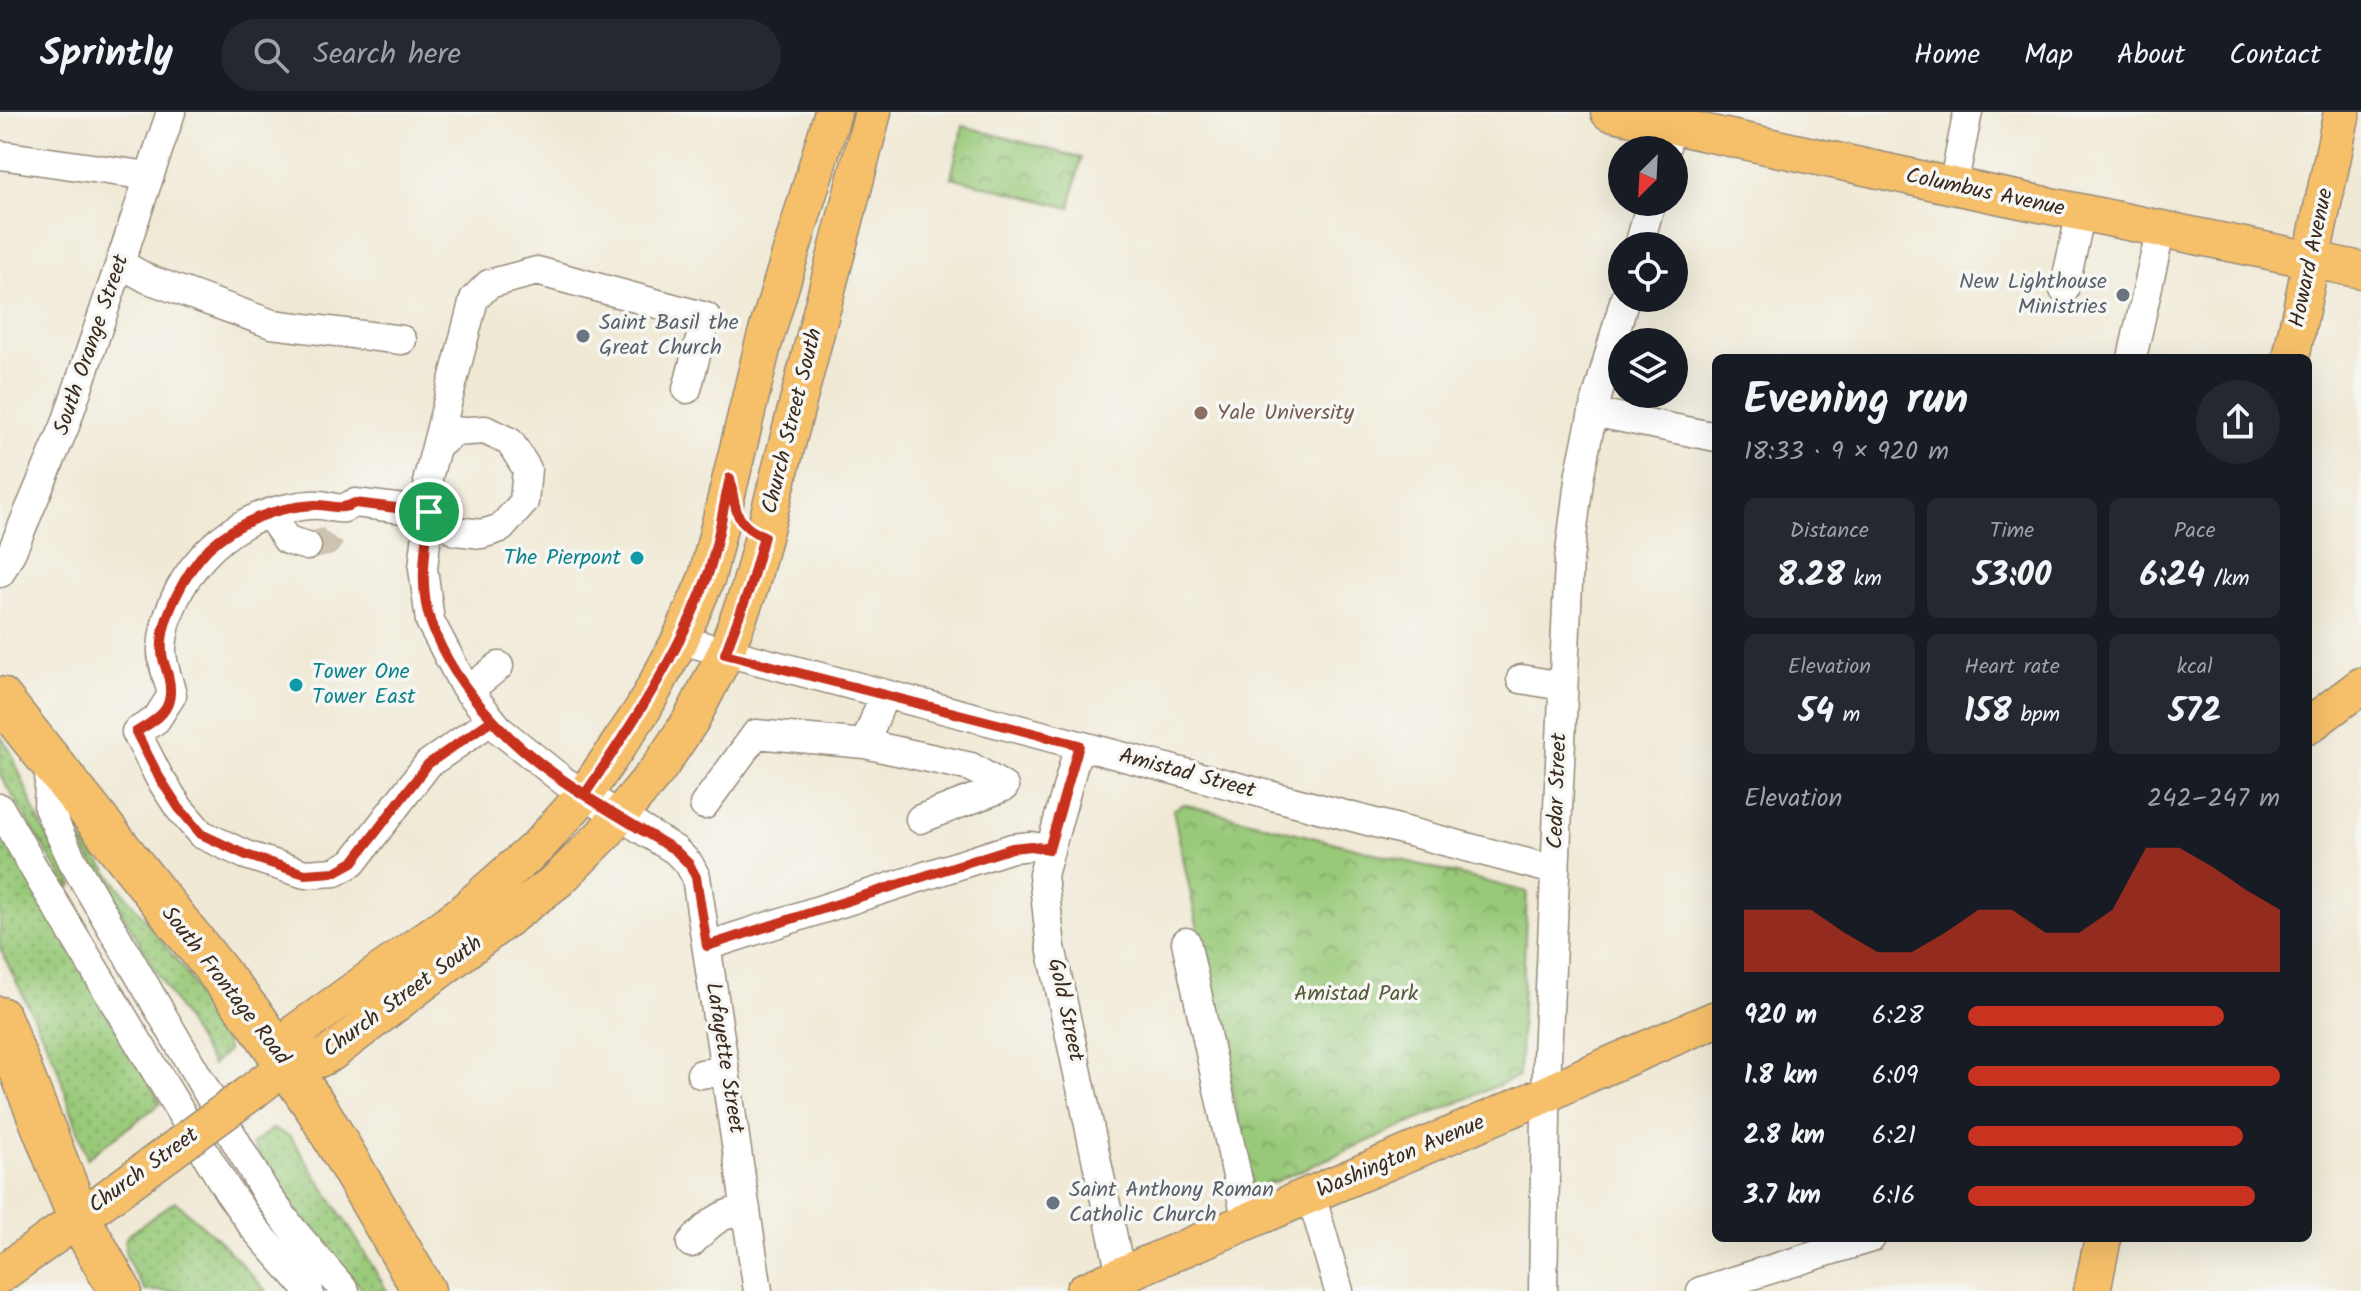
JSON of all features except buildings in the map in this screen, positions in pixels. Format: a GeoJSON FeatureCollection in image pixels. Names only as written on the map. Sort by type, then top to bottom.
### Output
{"type":"FeatureCollection","features":[{"type":"Feature","properties":{"kind":"highway","name":"South Frontage Road"},"geometry":{"type":"LineString","coordinates":[[0,698],[256,1020],[319,1112],[424,1291]]}},
{"type":"Feature","properties":{"kind":"highway"},"geometry":{"type":"LineString","coordinates":[[0,1018],[79,1218],[120,1291]]}},
{"type":"Feature","properties":{"kind":"main road","name":"Church Street South"},"geometry":{"type":"LineString","coordinates":[[286,1065],[299,1030],[461,914],[538,846],[585,794],[643,709],[680,640],[707,577],[763,345],[833,112]]}},
{"type":"Feature","properties":{"kind":"main road","name":"Church Street South"},"geometry":{"type":"LineString","coordinates":[[286,1065],[319,1059],[331,1053],[558,880],[619,816],[659,768],[691,720],[725,654],[750,587],[873,112]]}},
{"type":"Feature","properties":{"kind":"main road","name":"Columbus Avenue"},"geometry":{"type":"LineString","coordinates":[[1609,112],[1663,136]]}},
{"type":"Feature","properties":{"kind":"main road","name":"Howard Avenue"},"geometry":{"type":"LineString","coordinates":[[2292,354],[2342,112]]}},
{"type":"Feature","properties":{"kind":"main road","name":"Columbus Avenue"},"geometry":{"type":"LineString","coordinates":[[1677,136],[1726,125],[1953,186],[2361,270]]}},
{"type":"Feature","properties":{"kind":"main road"},"geometry":{"type":"LineString","coordinates":[[730,478],[742,524],[751,532],[764,536]]}},
{"type":"Feature","properties":{"kind":"main road"},"geometry":{"type":"LineString","coordinates":[[2312,723],[2361,686]]}},
{"type":"Feature","properties":{"kind":"main road","name":"Washington Avenue"},"geometry":{"type":"LineString","coordinates":[[1084,1291],[1712,1021]]}},
{"type":"Feature","properties":{"kind":"main road","name":"Church Street"},"geometry":{"type":"LineString","coordinates":[[0,1275],[286,1065]]}},
{"type":"Feature","properties":{"kind":"main road"},"geometry":{"type":"LineString","coordinates":[[2092,1291],[2102,1242]]}},
{"type":"Feature","properties":{"kind":"street","name":"South Orange Street"},"geometry":{"type":"LineString","coordinates":[[0,573],[65,426],[171,112]]}},
{"type":"Feature","properties":{"kind":"street"},"geometry":{"type":"LineString","coordinates":[[1953,186],[1968,112]]}},
{"type":"Feature","properties":{"kind":"street"},"geometry":{"type":"LineString","coordinates":[[0,155],[149,176]]}},
{"type":"Feature","properties":{"kind":"street"},"geometry":{"type":"LineString","coordinates":[[2064,290],[2081,212]]}},
{"type":"Feature","properties":{"kind":"street"},"geometry":{"type":"LineString","coordinates":[[2133,354],[2161,228]]}},
{"type":"Feature","properties":{"kind":"street"},"geometry":{"type":"LineString","coordinates":[[121,264],[148,279],[272,324],[402,340]]}},
{"type":"Feature","properties":{"kind":"street"},"geometry":{"type":"LineString","coordinates":[[429,516],[428,478],[474,299],[489,284],[537,271],[706,317],[687,389]]}},
{"type":"Feature","properties":{"kind":"street","name":"Cedar Street"},"geometry":{"type":"LineString","coordinates":[[1543,1291],[1554,870],[1573,521],[1593,412],[1621,312]]}},
{"type":"Feature","properties":{"kind":"street"},"geometry":{"type":"LineString","coordinates":[[1593,412],[1712,436]]}},
{"type":"Feature","properties":{"kind":"street"},"geometry":{"type":"LineString","coordinates":[[436,447],[454,432],[485,430],[510,442],[527,469],[524,502],[501,528],[482,534],[456,531],[429,516],[339,521],[317,504],[286,508],[251,519],[208,549],[177,594],[169,613],[162,652],[172,695],[156,720],[136,732],[159,777],[201,834],[246,855],[305,874],[335,872],[353,862],[428,764],[492,720]]}},
{"type":"Feature","properties":{"kind":"street"},"geometry":{"type":"LineString","coordinates":[[269,514],[287,540],[307,546]]}},
{"type":"Feature","properties":{"kind":"street","name":"Lafayette Street"},"geometry":{"type":"LineString","coordinates":[[429,516],[423,568],[430,621],[468,691],[501,731],[585,794],[675,850],[689,864],[696,877],[707,946],[713,1072],[746,1209],[758,1291]]}},
{"type":"Feature","properties":{"kind":"street","name":"Amistad Street"},"geometry":{"type":"LineString","coordinates":[[680,640],[1554,870]]}},
{"type":"Feature","properties":{"kind":"street"},"geometry":{"type":"LineString","coordinates":[[468,691],[499,666]]}},
{"type":"Feature","properties":{"kind":"street"},"geometry":{"type":"LineString","coordinates":[[1521,679],[1562,686]]}},
{"type":"Feature","properties":{"kind":"street"},"geometry":{"type":"LineString","coordinates":[[865,744],[884,695]]}},
{"type":"Feature","properties":{"kind":"street"},"geometry":{"type":"LineString","coordinates":[[704,805],[756,734],[865,744],[971,767],[1004,787],[920,819]]}},
{"type":"Feature","properties":{"kind":"street","name":"Gold Street"},"geometry":{"type":"LineString","coordinates":[[1079,745],[1043,875],[1051,947],[1121,1275]]}},
{"type":"Feature","properties":{"kind":"street"},"geometry":{"type":"LineString","coordinates":[[50,761],[48,808],[72,860],[267,1195],[345,1291]]}},
{"type":"Feature","properties":{"kind":"street"},"geometry":{"type":"LineString","coordinates":[[0,808],[228,1191],[254,1228],[309,1291]]}},
{"type":"Feature","properties":{"kind":"street"},"geometry":{"type":"LineString","coordinates":[[707,946],[1012,848],[1031,846],[1049,849]]}},
{"type":"Feature","properties":{"kind":"street"},"geometry":{"type":"LineString","coordinates":[[1186,942],[1247,1222]]}},
{"type":"Feature","properties":{"kind":"street"},"geometry":{"type":"LineString","coordinates":[[1311,1195],[1339,1291]]}},
{"type":"Feature","properties":{"kind":"street"},"geometry":{"type":"LineString","coordinates":[[691,1243],[711,1221],[728,1212],[746,1209]]}},
{"type":"Feature","properties":{"kind":"street"},"geometry":{"type":"LineString","coordinates":[[1701,1291],[1858,1242]]}},
{"type":"Feature","properties":{"kind":"green space"},"geometry":{"type":"Polygon","coordinates":[[[963,126],[1081,158],[1070,208],[951,177],[963,126]]]}},
{"type":"Feature","properties":{"kind":"green space"},"geometry":{"type":"Polygon","coordinates":[[[0,735],[11,752],[39,821],[73,885],[69,889],[0,775],[0,735]]]}},
{"type":"Feature","properties":{"kind":"green space","name":"Amistad Park"},"geometry":{"type":"Polygon","coordinates":[[[1183,804],[1527,892],[1519,1076],[1253,1191],[1173,810],[1183,804]]]}},
{"type":"Feature","properties":{"kind":"green space"},"geometry":{"type":"Polygon","coordinates":[[[0,829],[161,1103],[87,1158],[55,1061],[0,948],[0,829]]]}},
{"type":"Feature","properties":{"kind":"green space"},"geometry":{"type":"Polygon","coordinates":[[[83,840],[186,972],[226,1043],[227,1051],[212,1065],[80,842],[83,840]]]}},
{"type":"Feature","properties":{"kind":"green space"},"geometry":{"type":"Polygon","coordinates":[[[272,1129],[290,1136],[387,1291],[364,1291],[296,1213],[252,1144],[272,1129]]]}},
{"type":"Feature","properties":{"kind":"green space"},"geometry":{"type":"Polygon","coordinates":[[[175,1201],[224,1245],[266,1291],[145,1291],[127,1257],[127,1236],[175,1201]]]}},
{"type":"Feature","properties":{"kind":"tunnel"},"geometry":{"type":"LineString","coordinates":[[307,546],[327,542],[333,533]]}},
{"type":"Feature","properties":{"kind":"place","name":"New Lighthouse Ministries"},"geometry":{"type":"Point","coordinates":[2123,295]}},
{"type":"Feature","properties":{"kind":"place","name":"Saint Basil the Great Church"},"geometry":{"type":"Point","coordinates":[583,336]}},
{"type":"Feature","properties":{"kind":"place","name":"Yale University"},"geometry":{"type":"Point","coordinates":[1201,413]}},
{"type":"Feature","properties":{"kind":"place","name":"The Pierpont"},"geometry":{"type":"Point","coordinates":[637,558]}},
{"type":"Feature","properties":{"kind":"place","name":"Tower One Tower East"},"geometry":{"type":"Point","coordinates":[296,685]}},
{"type":"Feature","properties":{"kind":"place","name":"Saint Anthony Roman Catholic Church"},"geometry":{"type":"Point","coordinates":[1053,1203]}},
{"type":"Feature","properties":{"kind":"route"},"geometry":{"type":"LineString","coordinates":[[429,512],[355,503],[344,508],[317,504],[286,508],[251,519],[228,534],[208,549],[192,571],[177,594],[164,632],[162,652],[172,695],[156,720],[136,732],[159,777],[201,834],[246,855],[305,874],[335,872],[353,862],[428,764],[492,720],[501,731],[565,782],[675,850],[689,864],[696,877],[707,946],[1012,848],[1031,846],[1049,849],[1079,745],[725,654],[750,587],[764,536],[751,532],[742,524],[730,478],[707,577],[680,640],[643,709],[585,794],[501,731],[463,684],[430,621],[423,568],[429,512]]}}]}
